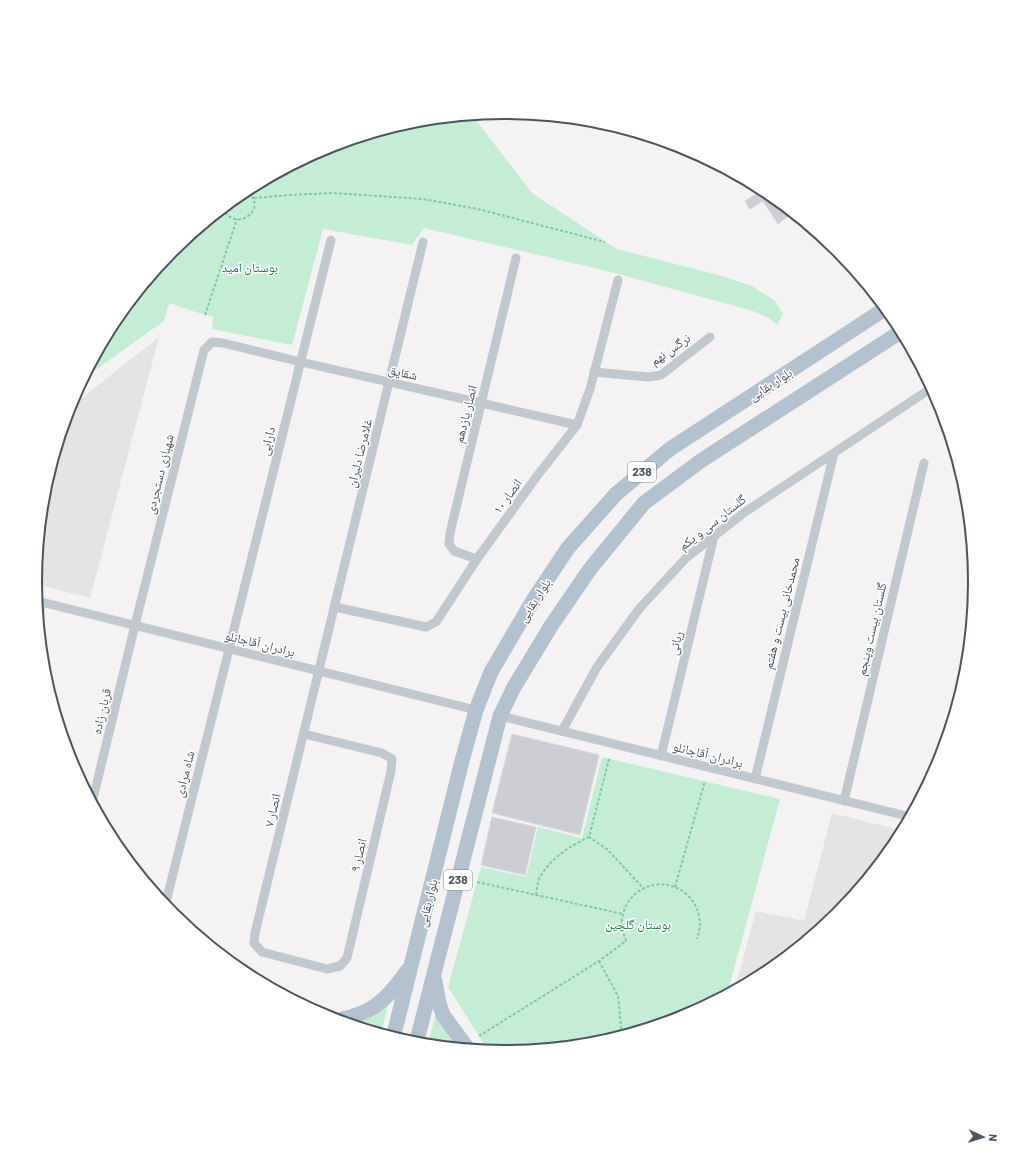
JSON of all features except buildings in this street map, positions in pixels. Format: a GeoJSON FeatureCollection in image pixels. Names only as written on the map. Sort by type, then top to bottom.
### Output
{"type":"FeatureCollection","features":[{"type":"Feature","properties":{"kind":"main road","name":"بلوار بقایی"},"geometry":{"type":"LineString","coordinates":[[395,1032],[462,760],[476,710],[491,672],[532,602],[568,548],[616,494],[670,449],[881,311]]}},
{"type":"Feature","properties":{"kind":"main road","name":"بلوار بقایی"},"geometry":{"type":"LineString","coordinates":[[418,1037],[500,716],[514,687],[551,626],[590,569],[644,503],[702,460],[897,334]]}},
{"type":"Feature","properties":{"kind":"main road"},"geometry":{"type":"LineString","coordinates":[[476,710],[500,716]]}},
{"type":"Feature","properties":{"kind":"main road"},"geometry":{"type":"LineString","coordinates":[[347,1018],[365,1012],[387,996],[412,964]]}},
{"type":"Feature","properties":{"kind":"main road"},"geometry":{"type":"LineString","coordinates":[[434,972],[438,1003],[443,1015],[464,1044]]}},
{"type":"Feature","properties":{"kind":"street","name":"دارابی"},"geometry":{"type":"LineString","coordinates":[[229,648],[331,240]]}},
{"type":"Feature","properties":{"kind":"street","name":"غلامرضا دلیران"},"geometry":{"type":"LineString","coordinates":[[319,671],[423,242]]}},
{"type":"Feature","properties":{"kind":"street","name":"انصار یازدهم"},"geometry":{"type":"LineString","coordinates":[[477,559],[454,551],[449,544],[450,533],[516,258]]}},
{"type":"Feature","properties":{"kind":"street","name":"انصار ۱۰"},"geometry":{"type":"LineString","coordinates":[[334,607],[426,627],[436,622],[477,559],[537,476],[577,425],[590,389],[618,280]]}},
{"type":"Feature","properties":{"kind":"street","name":"نرگس نهم"},"geometry":{"type":"LineString","coordinates":[[594,372],[648,377],[661,375],[710,337]]}},
{"type":"Feature","properties":{"kind":"street","name":"شهبازی دستجردی"},"geometry":{"type":"LineString","coordinates":[[135,625],[204,350],[212,342],[223,343]]}},
{"type":"Feature","properties":{"kind":"street","name":"شقایق"},"geometry":{"type":"LineString","coordinates":[[223,343],[577,425]]}},
{"type":"Feature","properties":{"kind":"street","name":"گلستان سی و یکم"},"geometry":{"type":"LineString","coordinates":[[562,731],[597,667],[639,609],[686,558],[745,512],[927,391]]}},
{"type":"Feature","properties":{"kind":"street","name":"محمدخانی بیست و هفتم"},"geometry":{"type":"LineString","coordinates":[[755,779],[834,453]]}},
{"type":"Feature","properties":{"kind":"street","name":"گلستان بیست وپنجم"},"geometry":{"type":"LineString","coordinates":[[844,801],[924,463]]}},
{"type":"Feature","properties":{"kind":"street","name":"ربانی"},"geometry":{"type":"LineString","coordinates":[[661,756],[714,536]]}},
{"type":"Feature","properties":{"kind":"street","name":"برادران آقاجانلو"},"geometry":{"type":"LineString","coordinates":[[43,602],[476,710]]}},
{"type":"Feature","properties":{"kind":"street","name":"قربان زاده"},"geometry":{"type":"LineString","coordinates":[[94,795],[135,625]]}},
{"type":"Feature","properties":{"kind":"street","name":"شاه مرادی"},"geometry":{"type":"LineString","coordinates":[[167,898],[229,648]]}},
{"type":"Feature","properties":{"kind":"street","name":"انصار ۷"},"geometry":{"type":"LineString","coordinates":[[262,952],[254,943],[255,933],[319,671]]}},
{"type":"Feature","properties":{"kind":"street","name":"برادران آقاجانلو"},"geometry":{"type":"LineString","coordinates":[[500,716],[905,817]]}},
{"type":"Feature","properties":{"kind":"street","name":"انصار ۹"},"geometry":{"type":"LineString","coordinates":[[262,952],[327,969],[340,966],[347,958],[391,771],[392,759],[382,753],[304,734]]}},
{"type":"Feature","properties":{"kind":"path"},"geometry":{"type":"LineString","coordinates":[[254,198],[333,193],[423,199],[478,209],[606,242]]}},
{"type":"Feature","properties":{"kind":"path"},"geometry":{"type":"LineString","coordinates":[[226,213],[232,218],[237,219],[247,217],[254,209],[254,198],[252,195]]}},
{"type":"Feature","properties":{"kind":"path"},"geometry":{"type":"LineString","coordinates":[[206,315],[237,219]]}},
{"type":"Feature","properties":{"kind":"path"},"geometry":{"type":"LineString","coordinates":[[589,837],[609,758]]}},
{"type":"Feature","properties":{"kind":"path"},"geometry":{"type":"LineString","coordinates":[[675,886],[705,781]]}},
{"type":"Feature","properties":{"kind":"path"},"geometry":{"type":"LineString","coordinates":[[589,837],[608,850],[644,888]]}},
{"type":"Feature","properties":{"kind":"path"},"geometry":{"type":"LineString","coordinates":[[536,895],[539,880],[551,863],[570,846],[589,837]]}},
{"type":"Feature","properties":{"kind":"path"},"geometry":{"type":"LineString","coordinates":[[477,882],[623,914]]}},
{"type":"Feature","properties":{"kind":"path"},"geometry":{"type":"LineString","coordinates":[[479,1036],[599,961],[626,941],[622,928],[623,914],[628,902],[637,892],[644,888],[662,884],[675,886],[686,893],[694,902],[699,914],[700,927],[697,939]]}},
{"type":"Feature","properties":{"kind":"path"},"geometry":{"type":"LineString","coordinates":[[599,961],[618,996],[621,1031]]}},
{"type":"Feature","properties":{"kind":"shaded area"},"geometry":{"type":"Polygon","coordinates":[[[159,337],[90,598],[42,586],[43,552],[51,492],[58,463],[79,400],[159,337]]]}},
{"type":"Feature","properties":{"kind":"shaded area"},"geometry":{"type":"Polygon","coordinates":[[[832,813],[898,829],[873,865],[833,910],[788,950],[736,985],[756,911],[804,921],[832,813]]]}},
{"type":"Feature","properties":{"kind":"green space","name":"بوستان امید"},"geometry":{"type":"Polygon","coordinates":[[[476,120],[532,193],[617,249],[722,276],[752,286],[775,301],[783,314],[777,325],[769,318],[753,311],[611,272],[424,228],[412,245],[323,229],[292,345],[212,329],[213,317],[169,303],[164,321],[93,372],[120,325],[157,277],[200,234],[248,197],[300,167],[328,154],[357,144],[415,128],[476,120]]]}},
{"type":"Feature","properties":{"kind":"green space","name":"بوستان گلچین"},"geometry":{"type":"Polygon","coordinates":[[[602,757],[780,799],[729,988],[683,1011],[625,1030],[596,1037],[536,1045],[485,1045],[448,987],[481,867],[526,877],[538,827],[582,838],[602,757]]]}},
{"type":"Feature","properties":{"kind":"green space"},"geometry":{"type":"Polygon","coordinates":[[[389,1001],[382,1029],[353,1020],[389,1001]]]}},
{"type":"Feature","properties":{"kind":"green space"},"geometry":{"type":"Polygon","coordinates":[[[436,1012],[457,1043],[429,1039],[436,1012]]]}}]}
